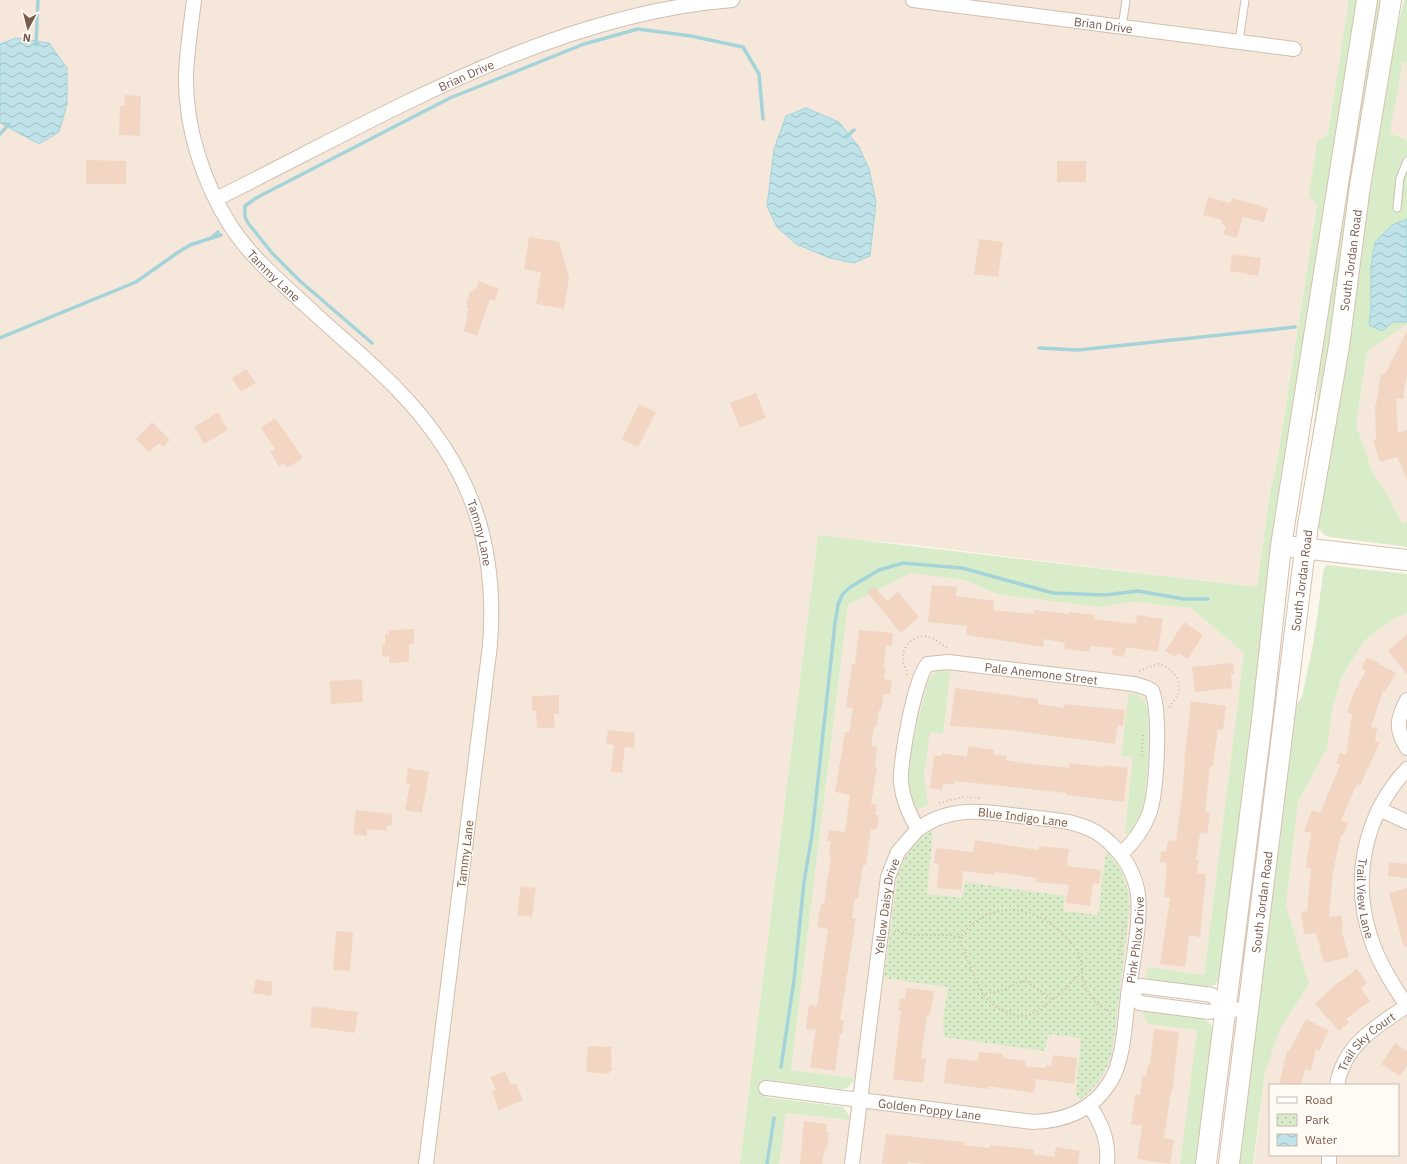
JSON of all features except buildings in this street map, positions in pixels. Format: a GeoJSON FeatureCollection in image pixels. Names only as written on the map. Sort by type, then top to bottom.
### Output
{"type":"FeatureCollection","features":[{"type":"Feature","properties":{"kind":"main road","name":"South Jordan Road"},"geometry":{"type":"LineString","coordinates":[[1206,1164],[1262,720],[1281,546],[1368,0]]}},
{"type":"Feature","properties":{"kind":"main road","name":"South Jordan Road"},"geometry":{"type":"LineString","coordinates":[[1228,1164],[1306,548],[1338,346],[1360,186],[1391,0]]}},
{"type":"Feature","properties":{"kind":"main road"},"geometry":{"type":"LineString","coordinates":[[1281,546],[1407,560]]}},
{"type":"Feature","properties":{"kind":"street","name":"Tammy Lane"},"geometry":{"type":"LineString","coordinates":[[194,0],[187,54],[188,100],[197,150],[216,199],[231,227],[266,268],[396,388],[435,432],[453,460],[469,493],[480,522],[487,553],[492,607],[488,660],[426,1164]]}},
{"type":"Feature","properties":{"kind":"street","name":"Brian Drive"},"geometry":{"type":"LineString","coordinates":[[216,199],[383,115],[485,67],[532,47],[592,27],[638,15],[681,6],[732,0]]}},
{"type":"Feature","properties":{"kind":"street","name":"Brian Drive"},"geometry":{"type":"LineString","coordinates":[[913,0],[1294,49]]}},
{"type":"Feature","properties":{"kind":"street","name":"Pale Anemone Street"},"geometry":{"type":"LineString","coordinates":[[918,829],[906,806],[900,774],[906,736],[920,678],[926,660],[1111,681],[1154,689],[1156,705],[1156,767],[1150,812],[1142,829],[1121,854]]}},
{"type":"Feature","properties":{"kind":"street"},"geometry":{"type":"LineString","coordinates":[[1407,700],[1399,718],[1398,726],[1399,734],[1407,748]]}},
{"type":"Feature","properties":{"kind":"street","name":"Trail View Lane"},"geometry":{"type":"LineString","coordinates":[[1407,769],[1394,785],[1379,809],[1368,838],[1363,861],[1361,882],[1363,908],[1377,954],[1407,1006]]}},
{"type":"Feature","properties":{"kind":"street"},"geometry":{"type":"LineString","coordinates":[[1379,809],[1407,822]]}},
{"type":"Feature","properties":{"kind":"street","name":"Blue Indigo Lane"},"geometry":{"type":"LineString","coordinates":[[918,829],[937,818],[964,811],[983,811],[1065,822],[1086,827],[1098,834],[1121,854]]}},
{"type":"Feature","properties":{"kind":"street","name":"Yellow Daisy Drive"},"geometry":{"type":"LineString","coordinates":[[852,1164],[888,877],[898,852],[918,829]]}},
{"type":"Feature","properties":{"kind":"street","name":"Pink Phlox Drive"},"geometry":{"type":"LineString","coordinates":[[1089,1105],[1108,1086],[1118,1064],[1128,993],[1138,905],[1133,876],[1121,854]]}},
{"type":"Feature","properties":{"kind":"street"},"geometry":{"type":"LineString","coordinates":[[1128,993],[1140,1003],[1209,1012],[1225,1008],[1247,1011]]}},
{"type":"Feature","properties":{"kind":"street","name":"Trail Sky Court"},"geometry":{"type":"LineString","coordinates":[[1337,1084],[1342,1067],[1359,1040],[1407,1006]]}},
{"type":"Feature","properties":{"kind":"street","name":"Golden Poppy Lane"},"geometry":{"type":"LineString","coordinates":[[766,1088],[1033,1122],[1063,1118],[1089,1105]]}},
{"type":"Feature","properties":{"kind":"street"},"geometry":{"type":"LineString","coordinates":[[1089,1105],[1099,1119],[1104,1132],[1107,1164]]}},
{"type":"Feature","properties":{"kind":"lane"},"geometry":{"type":"LineString","coordinates":[[1122,27],[1126,0]]}},
{"type":"Feature","properties":{"kind":"lane"},"geometry":{"type":"LineString","coordinates":[[1239,41],[1245,0]]}},
{"type":"Feature","properties":{"kind":"lane"},"geometry":{"type":"LineString","coordinates":[[1397,208],[1400,178],[1407,161]]}},
{"type":"Feature","properties":{"kind":"path"},"geometry":{"type":"LineString","coordinates":[[905,682],[907,674],[903,662],[903,653],[912,640],[920,637],[931,637],[944,647],[955,649]]}},
{"type":"Feature","properties":{"kind":"path"},"geometry":{"type":"LineString","coordinates":[[1136,671],[1158,664],[1166,666],[1176,677],[1179,685],[1178,692],[1170,705],[1169,714]]}},
{"type":"Feature","properties":{"kind":"path"},"geometry":{"type":"LineString","coordinates":[[1142,759],[1143,730]]}},
{"type":"Feature","properties":{"kind":"path"},"geometry":{"type":"LineString","coordinates":[[1014,910],[1032,913],[1048,921],[1070,942],[1081,959],[1083,965],[1081,972],[1068,987],[1035,1013],[1022,1016],[1009,1014],[996,1007],[982,994],[961,944],[960,937],[977,921],[993,913],[1014,910]]}},
{"type":"Feature","properties":{"kind":"path"},"geometry":{"type":"LineString","coordinates":[[1118,964],[1124,916]]}},
{"type":"Feature","properties":{"kind":"path"},"geometry":{"type":"LineString","coordinates":[[894,931],[915,935],[949,935],[960,937]]}},
{"type":"Feature","properties":{"kind":"path"},"geometry":{"type":"LineString","coordinates":[[1081,972],[1088,991],[1101,1008],[1112,1011],[1111,1018]]}},
{"type":"Feature","properties":{"kind":"path"},"geometry":{"type":"LineString","coordinates":[[982,994],[1001,991],[1019,982],[1026,981],[1053,1000]]}},
{"type":"Feature","properties":{"kind":"shaded area"},"geometry":{"type":"Polygon","coordinates":[[[0,0],[1350,0],[1328,134],[1309,195],[1317,206],[1275,475],[1271,485],[1257,587],[915,545],[818,536],[740,1164],[0,1164],[0,0]]]}},
{"type":"Feature","properties":{"kind":"shaded area"},"geometry":{"type":"Polygon","coordinates":[[[1403,62],[1407,63],[1407,140],[1390,133],[1403,62]]]}},
{"type":"Feature","properties":{"kind":"shaded area"},"geometry":{"type":"Polygon","coordinates":[[[1407,324],[1407,521],[1402,524],[1389,498],[1373,473],[1356,425],[1367,351],[1407,324]]]}},
{"type":"Feature","properties":{"kind":"shaded area"},"geometry":{"type":"Polygon","coordinates":[[[911,573],[964,580],[997,594],[1099,607],[1134,602],[1191,608],[1244,653],[1204,975],[1147,967],[1142,1012],[1148,1024],[1197,1030],[1180,1164],[779,1164],[785,1113],[849,1120],[854,1078],[791,1070],[848,605],[911,573]]]}},
{"type":"Feature","properties":{"kind":"shaded area"},"geometry":{"type":"Polygon","coordinates":[[[1407,613],[1407,1164],[1254,1164],[1265,1073],[1279,1031],[1309,984],[1286,905],[1298,802],[1327,748],[1332,711],[1342,676],[1365,640],[1393,618],[1407,613]]]}},
{"type":"Feature","properties":{"kind":"green space"},"geometry":{"type":"Polygon","coordinates":[[[1349,0],[1359,0],[1221,977],[1215,985],[1204,987],[1150,981],[1146,979],[1147,967],[1204,975],[1244,653],[1191,608],[1134,602],[1099,607],[997,594],[964,580],[911,573],[848,605],[791,1070],[854,1078],[851,1084],[844,1089],[767,1080],[765,1097],[843,1107],[849,1115],[849,1120],[786,1113],[779,1164],[740,1164],[818,535],[1257,587],[1271,485],[1275,475],[1317,206],[1309,196],[1317,142],[1328,134],[1349,0]]]}},
{"type":"Feature","properties":{"kind":"green space"},"geometry":{"type":"Polygon","coordinates":[[[1375,0],[1384,0],[1316,437],[1312,437],[1323,329],[1375,0]]]}},
{"type":"Feature","properties":{"kind":"green space"},"geometry":{"type":"Polygon","coordinates":[[[1404,0],[1407,0],[1407,63],[1403,62],[1390,133],[1407,140],[1407,324],[1367,351],[1356,425],[1373,473],[1389,498],[1402,524],[1407,521],[1407,547],[1330,537],[1324,535],[1317,526],[1389,60],[1404,0]]]}},
{"type":"Feature","properties":{"kind":"green space"},"geometry":{"type":"Polygon","coordinates":[[[1327,565],[1407,574],[1407,613],[1393,619],[1365,640],[1342,676],[1332,711],[1327,748],[1298,802],[1286,905],[1309,984],[1279,1031],[1265,1073],[1253,1164],[1237,1164],[1291,729],[1297,705],[1302,697],[1313,645],[1324,568],[1327,565]]]}},
{"type":"Feature","properties":{"kind":"green space"},"geometry":{"type":"Polygon","coordinates":[[[940,670],[950,671],[943,734],[930,732],[924,774],[928,805],[918,809],[912,797],[909,782],[912,747],[928,682],[931,676],[940,670]]]}},
{"type":"Feature","properties":{"kind":"green space"},"geometry":{"type":"Polygon","coordinates":[[[1129,693],[1139,696],[1146,704],[1148,712],[1149,739],[1146,788],[1142,809],[1136,823],[1126,835],[1125,832],[1133,757],[1121,756],[1129,693]]]}},
{"type":"Feature","properties":{"kind":"green space"},"geometry":{"type":"Polygon","coordinates":[[[1271,714],[1276,716],[1246,953],[1240,970],[1271,714]]]}},
{"type":"Feature","properties":{"kind":"green space"},"geometry":{"type":"Polygon","coordinates":[[[933,829],[927,894],[962,898],[965,882],[1065,896],[1063,911],[1098,915],[1106,850],[1120,870],[1126,884],[1130,908],[1112,1053],[1100,1080],[1080,1100],[1076,1094],[1081,1038],[1048,1034],[1045,1051],[944,1037],[943,1021],[948,987],[884,978],[898,874],[904,860],[912,848],[921,838],[933,829]]]}},
{"type":"Feature","properties":{"kind":"green space"},"geometry":{"type":"Polygon","coordinates":[[[1147,1011],[1200,1017],[1210,1023],[1214,1031],[1198,1164],[1180,1164],[1197,1030],[1148,1024],[1142,1012],[1147,1011]]]}},
{"type":"Feature","properties":{"kind":"water"},"geometry":{"type":"Polygon","coordinates":[[[16,38],[49,43],[67,68],[67,104],[59,132],[39,144],[0,123],[0,44],[16,38]]]}},
{"type":"Feature","properties":{"kind":"water"},"geometry":{"type":"Polygon","coordinates":[[[806,108],[839,122],[859,147],[869,169],[876,202],[870,256],[854,263],[830,258],[796,244],[777,227],[767,206],[774,149],[786,116],[806,108]]]}},
{"type":"Feature","properties":{"kind":"water"},"geometry":{"type":"Polygon","coordinates":[[[1407,219],[1407,322],[1393,322],[1382,331],[1369,325],[1371,309],[1371,266],[1375,242],[1392,225],[1407,219]]]}},
{"type":"Feature","properties":{"kind":"waterway"},"geometry":{"type":"LineString","coordinates":[[36,45],[38,0]]}},
{"type":"Feature","properties":{"kind":"waterway"},"geometry":{"type":"LineString","coordinates":[[372,343],[300,281],[272,253],[248,223],[245,217],[245,206],[256,198],[450,98],[584,44],[638,29],[691,36],[743,47],[759,74],[763,119]]}},
{"type":"Feature","properties":{"kind":"waterway"},"geometry":{"type":"LineString","coordinates":[[0,134],[9,124]]}},
{"type":"Feature","properties":{"kind":"waterway"},"geometry":{"type":"LineString","coordinates":[[846,137],[854,130]]}},
{"type":"Feature","properties":{"kind":"waterway"},"geometry":{"type":"LineString","coordinates":[[211,238],[218,232]]}},
{"type":"Feature","properties":{"kind":"waterway"},"geometry":{"type":"LineString","coordinates":[[0,338],[136,282],[190,245],[221,235]]}},
{"type":"Feature","properties":{"kind":"waterway"},"geometry":{"type":"LineString","coordinates":[[1039,348],[1078,350],[1295,327]]}},
{"type":"Feature","properties":{"kind":"waterway"},"geometry":{"type":"LineString","coordinates":[[781,1067],[794,980],[804,882],[812,835],[835,623],[838,605],[842,595],[849,588],[879,570],[903,563],[962,568],[1053,593],[1105,595],[1138,591],[1184,599],[1208,599]]}},
{"type":"Feature","properties":{"kind":"waterway"},"geometry":{"type":"LineString","coordinates":[[767,1164],[774,1118]]}}]}
